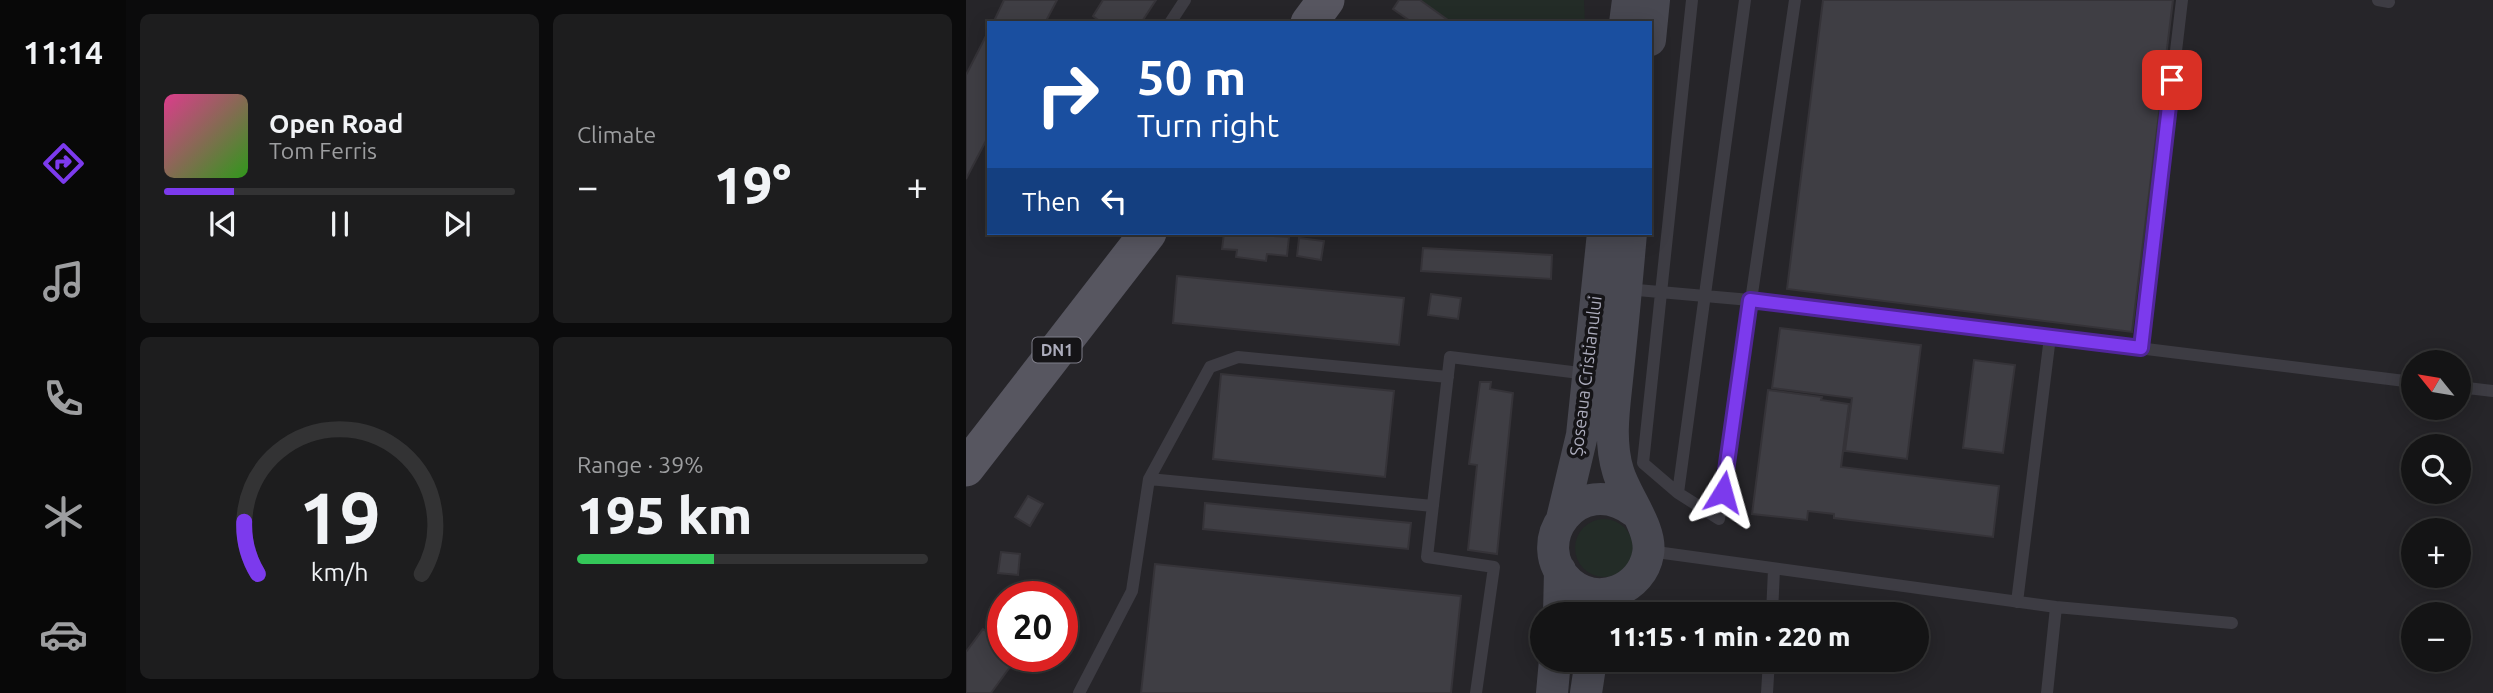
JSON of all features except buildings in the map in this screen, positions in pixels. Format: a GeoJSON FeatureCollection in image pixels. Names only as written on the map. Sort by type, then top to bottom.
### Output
{"type":"FeatureCollection","features":[{"type":"Feature","properties":{"kind":"main road"},"geometry":{"type":"LineString","coordinates":[[1310,21],[1326,0]]}},
{"type":"Feature","properties":{"kind":"main road","name":"DN1"},"geometry":{"type":"LineString","coordinates":[[966,468],[1146,235]]}},
{"type":"Feature","properties":{"kind":"street"},"geometry":{"type":"LineString","coordinates":[[1626,21],[1628,0]]}},
{"type":"Feature","properties":{"kind":"street"},"geometry":{"type":"LineString","coordinates":[[1652,21],[1654,0]]}},
{"type":"Feature","properties":{"kind":"street","name":"Șoseaua Cristianului"},"geometry":{"type":"LineString","coordinates":[[1559,602],[1560,570],[1555,558],[1554,544],[1582,435],[1604,235]]}},
{"type":"Feature","properties":{"kind":"street","name":"Șoseaua Cristianului"},"geometry":{"type":"LineString","coordinates":[[1631,235],[1612,435],[1618,470],[1644,524],[1649,551]]}},
{"type":"Feature","properties":{"kind":"street"},"geometry":{"type":"LineString","coordinates":[[1562,519],[1572,509],[1597,498],[1611,499],[1636,512]]}},
{"type":"Feature","properties":{"kind":"street"},"geometry":{"type":"LineString","coordinates":[[1612,602],[1638,577],[1649,551]]}},
{"type":"Feature","properties":{"kind":"street"},"geometry":{"type":"LineString","coordinates":[[1560,570],[1570,583],[1583,591],[1599,594],[1610,602]]}},
{"type":"Feature","properties":{"kind":"street"},"geometry":{"type":"LineString","coordinates":[[1552,693],[1554,672]]}},
{"type":"Feature","properties":{"kind":"street"},"geometry":{"type":"LineString","coordinates":[[1586,693],[1589,672]]}},
{"type":"Feature","properties":{"kind":"lane"},"geometry":{"type":"LineString","coordinates":[[1171,21],[1185,0]]}},
{"type":"Feature","properties":{"kind":"lane"},"geometry":{"type":"LineString","coordinates":[[1692,0],[1643,463],[1678,493],[1719,519],[1795,0]]}},
{"type":"Feature","properties":{"kind":"lane"},"geometry":{"type":"LineString","coordinates":[[1678,493],[1745,0]]}},
{"type":"Feature","properties":{"kind":"lane"},"geometry":{"type":"LineString","coordinates":[[2141,348],[2182,0]]}},
{"type":"Feature","properties":{"kind":"lane"},"geometry":{"type":"LineString","coordinates":[[1626,289],[1750,300],[2401,380]]}},
{"type":"Feature","properties":{"kind":"lane"},"geometry":{"type":"LineString","coordinates":[[2017,602],[2050,337]]}},
{"type":"Feature","properties":{"kind":"lane"},"geometry":{"type":"LineString","coordinates":[[1079,693],[1132,591],[1149,479],[1210,367],[1238,357],[1448,377]]}},
{"type":"Feature","properties":{"kind":"lane"},"geometry":{"type":"LineString","coordinates":[[1476,693],[1494,567],[1427,557],[1450,357],[1588,374]]}},
{"type":"Feature","properties":{"kind":"lane"},"geometry":{"type":"LineString","coordinates":[[2471,388],[2493,391]]}},
{"type":"Feature","properties":{"kind":"lane"},"geometry":{"type":"LineString","coordinates":[[1149,479],[1433,506]]}},
{"type":"Feature","properties":{"kind":"lane"},"geometry":{"type":"LineString","coordinates":[[1649,551],[2056,607],[2232,623]]}},
{"type":"Feature","properties":{"kind":"lane"},"geometry":{"type":"LineString","coordinates":[[1773,602],[1774,569]]}},
{"type":"Feature","properties":{"kind":"lane"},"geometry":{"type":"LineString","coordinates":[[2047,693],[2056,607]]}},
{"type":"Feature","properties":{"kind":"lane"},"geometry":{"type":"LineString","coordinates":[[1767,693],[1768,672]]}},
{"type":"Feature","properties":{"kind":"shaded area"},"geometry":{"type":"Polygon","coordinates":[[[966,0],[2493,0],[2493,693],[966,693],[966,0]]]}},
{"type":"Feature","properties":{"kind":"shaded area"},"geometry":{"type":"Polygon","coordinates":[[[1417,0],[1584,0],[1585,21],[1446,21],[1417,0]]]}},
{"type":"Feature","properties":{"kind":"shaded area"},"geometry":{"type":"Polygon","coordinates":[[[1598,519],[1610,519],[1625,527],[1633,542],[1633,554],[1625,569],[1610,577],[1598,577],[1583,569],[1575,554],[1575,542],[1583,527],[1598,519]]]}},
{"type":"Feature","properties":{"kind":"route"},"geometry":{"type":"LineString","coordinates":[[1723,492],[1750,300],[2141,348],[2172,80]]}}]}
